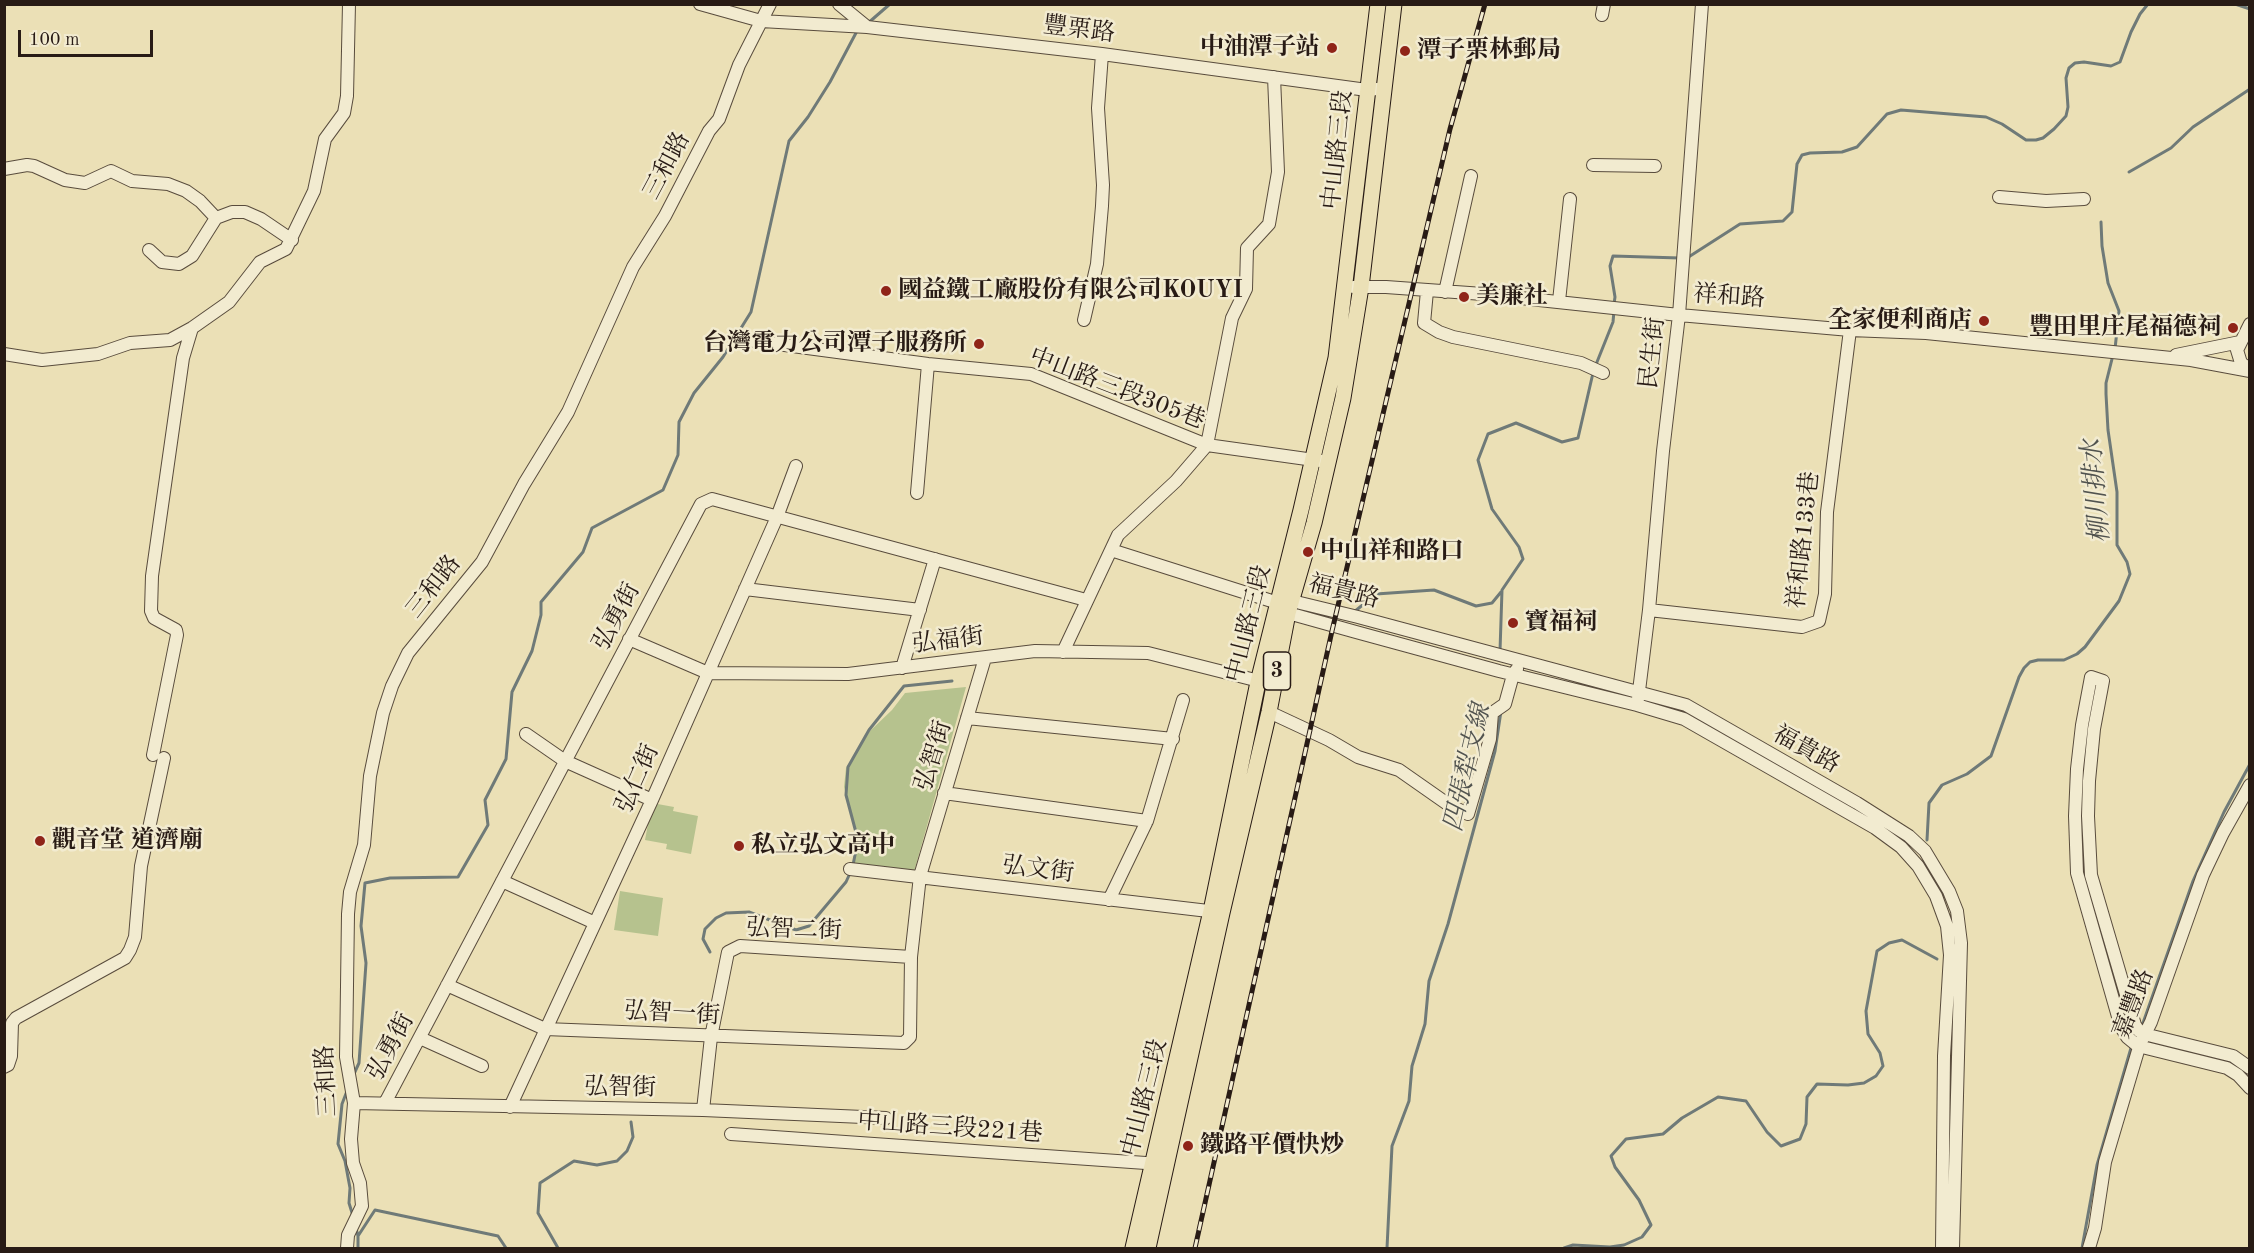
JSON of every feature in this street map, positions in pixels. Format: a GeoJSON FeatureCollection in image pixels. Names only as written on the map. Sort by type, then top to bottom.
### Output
{"type":"FeatureCollection","features":[{"type":"Feature","properties":{"kind":"main road","name":"中山路三段"},"geometry":{"type":"LineString","coordinates":[[1148,1248],[1160,1164],[1216,912],[1258,682],[1314,523],[1343,398],[1375,89],[1378,4]]}},
{"type":"Feature","properties":{"kind":"main road","name":"中山路三段"},"geometry":{"type":"LineString","coordinates":[[1375,89],[1394,4]]}},
{"type":"Feature","properties":{"kind":"main road","name":"中山路三段"},"geometry":{"type":"LineString","coordinates":[[1216,912],[1269,712],[1312,459],[1353,287]]}},
{"type":"Feature","properties":{"kind":"main road","name":"中山路三段"},"geometry":{"type":"LineString","coordinates":[[1133,1248],[1160,1164]]}},
{"type":"Feature","properties":{"kind":"street"},"geometry":{"type":"LineString","coordinates":[[4,354],[42,360],[98,354],[130,343],[170,340],[192,328],[229,302],[260,262],[286,249],[314,191],[325,139],[344,113],[347,96],[349,4]]}},
{"type":"Feature","properties":{"kind":"street","name":"豐栗路"},"geometry":{"type":"LineString","coordinates":[[700,4],[761,21],[867,27],[1375,89]]}},
{"type":"Feature","properties":{"kind":"street","name":"三和路"},"geometry":{"type":"LineString","coordinates":[[348,1248],[348,1235],[362,1206],[360,1183],[352,1163],[354,1103],[345,1038],[350,892],[364,845],[372,768],[382,713],[408,653],[482,561],[524,484],[568,412],[633,267],[665,216],[709,131],[719,118],[739,65],[770,4]]}},
{"type":"Feature","properties":{"kind":"street"},"geometry":{"type":"LineString","coordinates":[[839,4],[867,27]]}},
{"type":"Feature","properties":{"kind":"street","name":"民生街"},"geometry":{"type":"LineString","coordinates":[[1638,698],[1649,610],[1659,480],[1679,315],[1702,4]]}},
{"type":"Feature","properties":{"kind":"street"},"geometry":{"type":"LineString","coordinates":[[1084,320],[1097,264],[1102,206],[1103,185],[1098,108],[1102,54]]}},
{"type":"Feature","properties":{"kind":"street"},"geometry":{"type":"LineString","coordinates":[[1063,652],[1118,535],[1176,481],[1207,445],[1232,318],[1246,289],[1247,248],[1269,224],[1278,171],[1274,77]]}},
{"type":"Feature","properties":{"kind":"street"},"geometry":{"type":"LineString","coordinates":[[1593,165],[1655,166]]}},
{"type":"Feature","properties":{"kind":"street"},"geometry":{"type":"LineString","coordinates":[[4,169],[34,166],[64,180],[85,183],[111,171],[132,181],[168,184],[186,190],[216,218]]}},
{"type":"Feature","properties":{"kind":"street"},"geometry":{"type":"LineString","coordinates":[[1445,292],[1471,176]]}},
{"type":"Feature","properties":{"kind":"street"},"geometry":{"type":"LineString","coordinates":[[1999,197],[2046,201],[2084,200]]}},
{"type":"Feature","properties":{"kind":"street"},"geometry":{"type":"LineString","coordinates":[[1559,301],[1570,199]]}},
{"type":"Feature","properties":{"kind":"street"},"geometry":{"type":"LineString","coordinates":[[149,250],[162,262],[179,264],[192,256],[216,218],[231,212],[245,212],[261,219],[292,240]]}},
{"type":"Feature","properties":{"kind":"street","name":"祥和路"},"geometry":{"type":"LineString","coordinates":[[1353,287],[1559,301],[1679,315],[1850,330],[1926,333],[2166,357],[2250,370]]}},
{"type":"Feature","properties":{"kind":"street"},"geometry":{"type":"LineString","coordinates":[[1427,291],[1424,323],[1439,332],[1453,337],[1581,363],[1598,370]]}},
{"type":"Feature","properties":{"kind":"street"},"geometry":{"type":"LineString","coordinates":[[2250,324],[2237,350],[2238,357],[2250,370]]}},
{"type":"Feature","properties":{"kind":"street"},"geometry":{"type":"LineString","coordinates":[[4,1067],[8,1065],[11,1056],[12,1023],[16,1018],[125,958],[135,937],[141,866],[177,635],[176,630],[154,618],[151,611],[152,576],[183,358],[192,328]]}},
{"type":"Feature","properties":{"kind":"street","name":"祥和路133巷"},"geometry":{"type":"LineString","coordinates":[[1649,610],[1802,627],[1819,621],[1825,594],[1827,512],[1850,330]]}},
{"type":"Feature","properties":{"kind":"street","name":"中山路三段305巷"},"geometry":{"type":"LineString","coordinates":[[747,340],[1031,374],[1207,445],[1328,462]]}},
{"type":"Feature","properties":{"kind":"street","name":"祥和路"},"geometry":{"type":"LineString","coordinates":[[2166,357],[2240,342]]}},
{"type":"Feature","properties":{"kind":"street"},"geometry":{"type":"LineString","coordinates":[[917,493],[928,363]]}},
{"type":"Feature","properties":{"kind":"street","name":"弘仁街"},"geometry":{"type":"LineString","coordinates":[[510,1107],[652,800],[777,517],[796,466]]}},
{"type":"Feature","properties":{"kind":"street","name":"弘勇街"},"geometry":{"type":"LineString","coordinates":[[385,1103],[700,504],[712,499],[1086,600]]}},
{"type":"Feature","properties":{"kind":"street"},"geometry":{"type":"LineString","coordinates":[[1110,550],[1286,606]]}},
{"type":"Feature","properties":{"kind":"street"},"geometry":{"type":"LineString","coordinates":[[903,668],[935,559]]}},
{"type":"Feature","properties":{"kind":"street"},"geometry":{"type":"LineString","coordinates":[[745,589],[920,610]]}},
{"type":"Feature","properties":{"kind":"street","name":"福貴路"},"geometry":{"type":"LineString","coordinates":[[1286,606],[1344,613],[1524,661],[1638,698],[1684,719],[1875,828],[1901,847],[1918,866],[1936,896],[1947,926],[1950,955],[1944,1056],[1942,1248]]}},
{"type":"Feature","properties":{"kind":"street","name":"福貴路"},"geometry":{"type":"LineString","coordinates":[[1286,606],[1513,675],[1686,705],[1887,821],[1926,851],[1949,891],[1957,911],[1961,943],[1953,1248]]}},
{"type":"Feature","properties":{"kind":"street","name":"弘福街"},"geometry":{"type":"LineString","coordinates":[[629,639],[708,673],[848,674],[1035,651],[1148,653],[1258,682],[1275,684]]}},
{"type":"Feature","properties":{"kind":"street","name":"弘智街"},"geometry":{"type":"LineString","coordinates":[[904,1043],[910,1037],[911,957],[920,876],[985,658]]}},
{"type":"Feature","properties":{"kind":"street"},"geometry":{"type":"LineString","coordinates":[[1269,712],[1329,740],[1358,757],[1399,770],[1449,805],[1468,814],[1490,739],[1492,713],[1500,708],[1513,675],[1524,661]]}},
{"type":"Feature","properties":{"kind":"street"},"geometry":{"type":"LineString","coordinates":[[2250,1068],[2238,1059],[2222,1053],[2144,1033],[2135,1025],[2083,854],[2075,811],[2082,725],[2091,677],[2103,681],[2094,729],[2083,854],[2079,884],[2121,1027],[2127,1037],[2139,1046],[2219,1066],[2232,1071],[2250,1088]]}},
{"type":"Feature","properties":{"kind":"street"},"geometry":{"type":"LineString","coordinates":[[1109,900],[1147,821],[1183,700]]}},
{"type":"Feature","properties":{"kind":"street"},"geometry":{"type":"LineString","coordinates":[[967,718],[1173,739]]}},
{"type":"Feature","properties":{"kind":"street"},"geometry":{"type":"LineString","coordinates":[[526,734],[565,761],[652,800]]}},
{"type":"Feature","properties":{"kind":"street","name":"嘉豐路"},"geometry":{"type":"LineString","coordinates":[[2090,1248],[2105,1162],[2139,1046],[2151,1022],[2204,875],[2223,833],[2250,785]]}},
{"type":"Feature","properties":{"kind":"street"},"geometry":{"type":"LineString","coordinates":[[944,793],[1147,821]]}},
{"type":"Feature","properties":{"kind":"street","name":"弘文街"},"geometry":{"type":"LineString","coordinates":[[850,868],[1216,912]]}},
{"type":"Feature","properties":{"kind":"street"},"geometry":{"type":"LineString","coordinates":[[502,881],[595,923]]}},
{"type":"Feature","properties":{"kind":"street","name":"弘智二街"},"geometry":{"type":"LineString","coordinates":[[704,1110],[711,1037],[728,952],[740,946],[911,957]]}},
{"type":"Feature","properties":{"kind":"street","name":"弘智一街"},"geometry":{"type":"LineString","coordinates":[[447,985],[545,1029],[904,1043]]}},
{"type":"Feature","properties":{"kind":"street"},"geometry":{"type":"LineString","coordinates":[[420,1038],[482,1066]]}},
{"type":"Feature","properties":{"kind":"street"},"geometry":{"type":"LineString","coordinates":[[2232,1071],[2238,1059]]}},
{"type":"Feature","properties":{"kind":"street","name":"弘智街"},"geometry":{"type":"LineString","coordinates":[[354,1103],[704,1110],[886,1118]]}},
{"type":"Feature","properties":{"kind":"street","name":"中山路三段221巷"},"geometry":{"type":"LineString","coordinates":[[731,1134],[1160,1164]]}},
{"type":"Feature","properties":{"kind":"green space"},"geometry":{"type":"Polygon","coordinates":[[[966,687],[914,872],[854,864],[857,839],[844,787],[846,768],[870,731],[892,710],[905,693],[966,687]]]}},
{"type":"Feature","properties":{"kind":"green space"},"geometry":{"type":"Polygon","coordinates":[[[652,803],[674,807],[673,811],[698,816],[691,854],[666,849],[667,844],[645,840],[652,803]]]}},
{"type":"Feature","properties":{"kind":"green space"},"geometry":{"type":"Polygon","coordinates":[[[620,891],[663,898],[658,936],[614,930],[620,891]]]}},
{"type":"Feature","properties":{"kind":"water"},"geometry":{"type":"Polygon","coordinates":[[[2088,867],[2130,1021],[2123,1023],[2080,868],[2088,867]]]}},
{"type":"Feature","properties":{"kind":"waterway"},"geometry":{"type":"LineString","coordinates":[[867,24],[890,4]]}},
{"type":"Feature","properties":{"kind":"waterway","name":"四張犁支線"},"geometry":{"type":"LineString","coordinates":[[1687,258],[1740,224],[1783,221],[1792,212],[1797,164],[1802,155],[1842,152],[1857,147],[1887,114],[1901,110],[1986,117],[2002,124],[2026,140],[2043,138],[2066,116],[2068,107],[2066,78],[2069,68],[2075,63],[2111,66],[2120,62],[2131,32],[2148,4]]}},
{"type":"Feature","properties":{"kind":"waterway","name":"四張犁支線"},"geometry":{"type":"LineString","coordinates":[[2235,4],[2250,9]]}},
{"type":"Feature","properties":{"kind":"waterway"},"geometry":{"type":"LineString","coordinates":[[353,1076],[359,1063],[366,963],[361,926],[365,883],[390,878],[458,877],[488,825],[485,800],[506,759],[512,692],[532,651],[541,615],[541,602],[583,552],[592,528],[663,490],[678,455],[679,422],[694,393],[723,357],[751,312],[789,141],[808,117],[830,82],[857,31]]}},
{"type":"Feature","properties":{"kind":"waterway","name":"柳川排水"},"geometry":{"type":"LineString","coordinates":[[2129,172],[2171,148],[2193,127],[2250,89]]}},
{"type":"Feature","properties":{"kind":"waterway","name":"柳川排水"},"geometry":{"type":"LineString","coordinates":[[2101,222],[2108,283],[2119,311],[2115,349]]}},
{"type":"Feature","properties":{"kind":"waterway","name":"四張犁支線"},"geometry":{"type":"LineString","coordinates":[[1614,304],[1610,266],[1613,256],[1680,258]]}},
{"type":"Feature","properties":{"kind":"waterway","name":"四張犁支線"},"geometry":{"type":"LineString","coordinates":[[1595,367],[1613,322],[1614,311]]}},
{"type":"Feature","properties":{"kind":"waterway","name":"柳川排水"},"geometry":{"type":"LineString","coordinates":[[1927,840],[1929,803],[1942,785],[1967,774],[1991,756],[2024,668],[2030,662],[2038,660],[2064,660],[2085,647],[2119,601],[2130,574],[2127,562],[2117,545],[2117,492],[2108,430],[2106,383],[2113,355]]}},
{"type":"Feature","properties":{"kind":"waterway","name":"四張犁支線"},"geometry":{"type":"LineString","coordinates":[[1500,651],[1502,590],[1523,559],[1519,547],[1492,509],[1478,460],[1488,434],[1516,423],[1562,442],[1578,438],[1593,373]]}},
{"type":"Feature","properties":{"kind":"waterway"},"geometry":{"type":"LineString","coordinates":[[1354,612],[1376,594],[1434,590],[1476,606],[1492,603],[1501,592]]}},
{"type":"Feature","properties":{"kind":"waterway"},"geometry":{"type":"LineString","coordinates":[[853,865],[858,840],[846,795],[848,767],[869,730],[904,686],[952,681]]}},
{"type":"Feature","properties":{"kind":"waterway","name":"四張犁支線"},"geometry":{"type":"LineString","coordinates":[[1387,1248],[1392,1146],[1409,1101],[1412,1066],[1425,1024],[1429,981],[1448,924],[1495,751],[1501,711]]}},
{"type":"Feature","properties":{"kind":"waterway"},"geometry":{"type":"LineString","coordinates":[[2143,1023],[2193,881],[2224,812],[2250,764]]}},
{"type":"Feature","properties":{"kind":"waterway"},"geometry":{"type":"LineString","coordinates":[[710,952],[703,939],[705,929],[716,918],[726,913],[749,912],[796,930],[809,926],[846,882],[851,871]]}},
{"type":"Feature","properties":{"kind":"waterway","name":"柳川排水"},"geometry":{"type":"LineString","coordinates":[[1564,1248],[1573,1245],[1610,1247],[1624,1245],[1642,1237],[1651,1225],[1639,1200],[1615,1167],[1611,1156],[1626,1139],[1663,1134],[1682,1118],[1718,1097],[1746,1101],[1767,1132],[1781,1146],[1800,1139],[1806,1124],[1807,1097],[1817,1084],[1864,1083],[1876,1076],[1883,1066],[1880,1053],[1868,1034],[1866,1011],[1877,951],[1889,943],[1902,940],[1937,959]]}},
{"type":"Feature","properties":{"kind":"waterway"},"geometry":{"type":"LineString","coordinates":[[2082,1248],[2097,1165],[2131,1048]]}},
{"type":"Feature","properties":{"kind":"waterway"},"geometry":{"type":"LineString","coordinates":[[347,1091],[342,1104],[338,1144],[345,1161],[350,1188],[349,1203],[353,1216]]}},
{"type":"Feature","properties":{"kind":"waterway"},"geometry":{"type":"LineString","coordinates":[[558,1248],[538,1213],[540,1183],[574,1161],[597,1165],[617,1161],[627,1151],[633,1137],[631,1122]]}},
{"type":"Feature","properties":{"kind":"waterway"},"geometry":{"type":"LineString","coordinates":[[358,1248],[358,1236],[375,1210],[498,1236],[506,1248]]}},
{"type":"Feature","properties":{"kind":"waterway"},"geometry":{"type":"LineString","coordinates":[[356,1228],[358,1236]]}},
{"type":"Feature","properties":{"kind":"railway"},"geometry":{"type":"LineString","coordinates":[[1195,1248],[1332,631],[1450,129],[1485,4]]}},
{"type":"Feature","properties":{"kind":"place","name":"中油潭子站"},"geometry":{"type":"Point","coordinates":[1332,48]}},
{"type":"Feature","properties":{"kind":"place","name":"潭子栗林郵局"},"geometry":{"type":"Point","coordinates":[1405,51]}},
{"type":"Feature","properties":{"kind":"place","name":"國益鐵工廠股份有限公司KOUYI"},"geometry":{"type":"Point","coordinates":[886,291]}},
{"type":"Feature","properties":{"kind":"place","name":"美廉社"},"geometry":{"type":"Point","coordinates":[1464,297]}},
{"type":"Feature","properties":{"kind":"place","name":"全家便利商店"},"geometry":{"type":"Point","coordinates":[1984,321]}},
{"type":"Feature","properties":{"kind":"place","name":"豐田里庄尾福德祠"},"geometry":{"type":"Point","coordinates":[2233,328]}},
{"type":"Feature","properties":{"kind":"place","name":"台灣電力公司潭子服務所"},"geometry":{"type":"Point","coordinates":[979,344]}},
{"type":"Feature","properties":{"kind":"place","name":"中山祥和路口"},"geometry":{"type":"Point","coordinates":[1308,552]}},
{"type":"Feature","properties":{"kind":"place","name":"寶福祠"},"geometry":{"type":"Point","coordinates":[1513,623]}},
{"type":"Feature","properties":{"kind":"place","name":"觀音堂 道濟廟"},"geometry":{"type":"Point","coordinates":[40,841]}},
{"type":"Feature","properties":{"kind":"place","name":"私立弘文高中"},"geometry":{"type":"Point","coordinates":[739,846]}},
{"type":"Feature","properties":{"kind":"place","name":"鐵路平價快炒"},"geometry":{"type":"Point","coordinates":[1188,1146]}}]}
